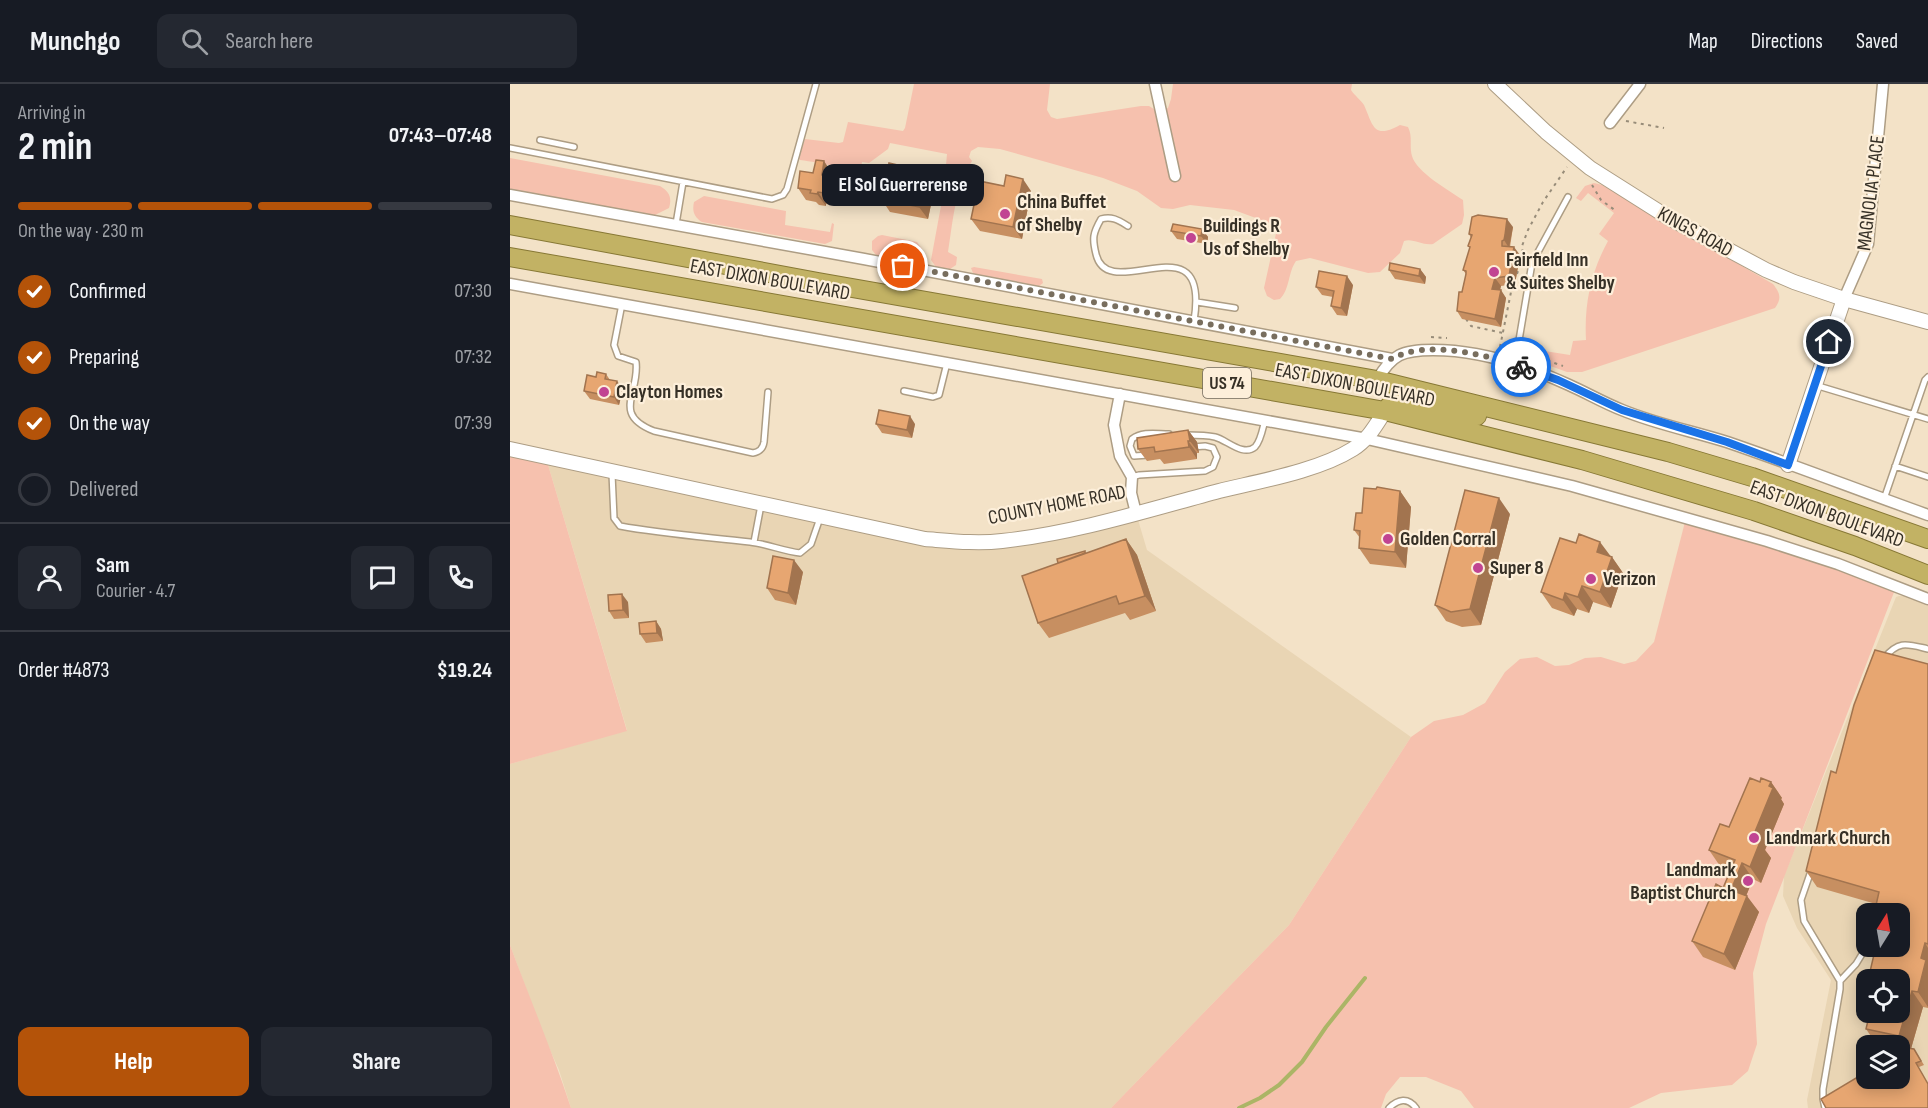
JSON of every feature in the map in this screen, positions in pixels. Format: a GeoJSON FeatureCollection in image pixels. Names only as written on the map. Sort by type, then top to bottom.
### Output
{"type":"FeatureCollection","features":[{"type":"Feature","properties":{"kind":"highway","name":"EAST DIXON BOULEVARD"},"geometry":{"type":"LineString","coordinates":[[510,225],[1377,380],[1668,452],[1752,477],[1928,540]]}},
{"type":"Feature","properties":{"kind":"highway","name":"EAST DIXON BOULEVARD"},"geometry":{"type":"LineString","coordinates":[[510,257],[1385,411],[1581,460],[1754,511],[1855,546],[1928,575]]}},
{"type":"Feature","properties":{"kind":"highway"},"geometry":{"type":"LineString","coordinates":[[1146,369],[1158,363],[1164,363],[1355,394],[1367,393],[1377,380]]}},
{"type":"Feature","properties":{"kind":"highway"},"geometry":{"type":"LineString","coordinates":[[1385,411],[1391,404],[1403,402],[1527,426],[1552,423]]}},
{"type":"Feature","properties":{"kind":"street"},"geometry":{"type":"LineString","coordinates":[[1155,84],[1176,176]]}},
{"type":"Feature","properties":{"kind":"street","name":"KINGS ROAD"},"geometry":{"type":"LineString","coordinates":[[1495,84],[1546,132],[1590,168],[1669,219],[1766,270],[1794,282],[1844,299],[1928,322]]}},
{"type":"Feature","properties":{"kind":"street"},"geometry":{"type":"LineString","coordinates":[[1612,121],[1640,84]]}},
{"type":"Feature","properties":{"kind":"street","name":"MAGNOLIA PLACE"},"geometry":{"type":"LineString","coordinates":[[1844,299],[1868,244],[1883,84]]}},
{"type":"Feature","properties":{"kind":"street","name":"EAST DIXON BOULEVARD"},"geometry":{"type":"LineString","coordinates":[[510,195],[1392,359]]}},
{"type":"Feature","properties":{"kind":"street"},"geometry":{"type":"LineString","coordinates":[[510,284],[1367,439],[1572,486],[1756,538],[1838,564],[1928,599]]}},
{"type":"Feature","properties":{"kind":"street"},"geometry":{"type":"LineString","coordinates":[[1788,465],[1844,299]]}},
{"type":"Feature","properties":{"kind":"street","name":"EAST DIXON BOULEVARD"},"geometry":{"type":"LineString","coordinates":[[1377,380],[1392,359],[1407,352],[1435,350],[1470,354],[1515,364],[1558,380],[1622,410],[1727,442],[1928,515]]}},
{"type":"Feature","properties":{"kind":"street"},"geometry":{"type":"LineString","coordinates":[[1120,394],[1114,425],[1120,456],[1132,477],[1131,494],[1136,513]]}},
{"type":"Feature","properties":{"kind":"street","name":"COUNTY HOME ROAD"},"geometry":{"type":"LineString","coordinates":[[510,449],[925,539],[968,542],[1002,541],[1051,533],[1136,513],[1338,457],[1367,439],[1385,411]]}},
{"type":"Feature","properties":{"kind":"lane"},"geometry":{"type":"LineString","coordinates":[[510,148],[772,199],[783,195],[787,189],[816,84]]}},
{"type":"Feature","properties":{"kind":"lane"},"geometry":{"type":"LineString","coordinates":[[540,140],[574,147]]}},
{"type":"Feature","properties":{"kind":"lane"},"geometry":{"type":"LineString","coordinates":[[676,225],[683,182]]}},
{"type":"Feature","properties":{"kind":"lane"},"geometry":{"type":"LineString","coordinates":[[1515,364],[1532,263],[1568,197]]}},
{"type":"Feature","properties":{"kind":"lane"},"geometry":{"type":"LineString","coordinates":[[1128,226],[1117,219],[1109,217],[1101,219],[1094,231],[1096,258],[1102,266],[1111,271],[1122,272],[1171,266],[1180,268],[1191,278],[1197,291],[1194,321]]}},
{"type":"Feature","properties":{"kind":"lane"},"geometry":{"type":"LineString","coordinates":[[1197,302],[1235,308]]}},
{"type":"Feature","properties":{"kind":"lane"},"geometry":{"type":"LineString","coordinates":[[622,304],[614,345],[618,356],[636,362],[630,411],[633,420],[638,424],[654,431],[753,453],[758,452],[764,442],[768,393]]}},
{"type":"Feature","properties":{"kind":"lane"},"geometry":{"type":"LineString","coordinates":[[904,391],[933,397],[939,395],[947,363]]}},
{"type":"Feature","properties":{"kind":"lane"},"geometry":{"type":"LineString","coordinates":[[1884,499],[1912,415],[1928,376]]}},
{"type":"Feature","properties":{"kind":"lane"},"geometry":{"type":"LineString","coordinates":[[1815,385],[1928,419]]}},
{"type":"Feature","properties":{"kind":"lane"},"geometry":{"type":"LineString","coordinates":[[1154,454],[1134,456],[1131,453],[1129,442],[1137,435],[1146,433],[1195,435],[1218,438],[1236,448],[1247,450],[1257,444],[1265,420]]}},
{"type":"Feature","properties":{"kind":"lane"},"geometry":{"type":"LineString","coordinates":[[1132,477],[1204,471],[1210,469],[1217,461],[1216,454],[1210,447],[1188,448]]}},
{"type":"Feature","properties":{"kind":"lane"},"geometry":{"type":"LineString","coordinates":[[1895,466],[1928,477]]}},
{"type":"Feature","properties":{"kind":"lane"},"geometry":{"type":"LineString","coordinates":[[612,472],[614,518],[620,526],[754,542],[783,551],[800,553],[811,544],[820,517]]}},
{"type":"Feature","properties":{"kind":"lane"},"geometry":{"type":"LineString","coordinates":[[754,542],[761,505]]}},
{"type":"Feature","properties":{"kind":"lane"},"geometry":{"type":"LineString","coordinates":[[1883,660],[1899,644],[1910,644],[1928,649]]}},
{"type":"Feature","properties":{"kind":"lane"},"geometry":{"type":"LineString","coordinates":[[1812,867],[1801,900],[1802,913],[1804,921],[1840,981],[1823,1089],[1825,1108]]}},
{"type":"Feature","properties":{"kind":"lane"},"geometry":{"type":"LineString","coordinates":[[1840,981],[1860,957]]}},
{"type":"Feature","properties":{"kind":"lane"},"geometry":{"type":"LineString","coordinates":[[1389,1108],[1401,1100],[1412,1103],[1416,1108]]}},
{"type":"Feature","properties":{"kind":"path"},"geometry":{"type":"LineString","coordinates":[[1612,121],[1664,128]]}},
{"type":"Feature","properties":{"kind":"path"},"geometry":{"type":"LineString","coordinates":[[1500,347],[1516,273],[1523,255],[1522,246],[1528,230],[1543,202],[1568,166]]}},
{"type":"Feature","properties":{"kind":"path"},"geometry":{"type":"LineString","coordinates":[[1592,184],[1601,200],[1616,211]]}},
{"type":"Feature","properties":{"kind":"path"},"geometry":{"type":"LineString","coordinates":[[1464,315],[1467,323],[1472,326],[1503,333]]}},
{"type":"Feature","properties":{"kind":"shaded area"},"geometry":{"type":"Polygon","coordinates":[[[914,84],[1050,84],[1047,110],[1051,117],[1057,119],[1141,106],[1149,106],[1157,111],[1168,108],[1173,84],[1352,84],[1351,90],[1364,105],[1375,128],[1384,131],[1400,125],[1408,127],[1411,152],[1415,162],[1434,181],[1463,200],[1462,224],[1433,244],[1404,241],[1400,253],[1380,272],[1368,273],[1310,258],[1296,261],[1283,295],[1280,299],[1274,300],[1267,296],[1264,288],[1277,229],[1272,224],[1234,210],[1190,205],[1173,209],[1161,208],[1137,191],[1103,178],[1000,149],[978,147],[971,151],[969,157],[972,161],[958,193],[953,217],[948,252],[957,257],[956,265],[950,269],[936,267],[931,260],[948,168],[947,154],[890,143],[888,149],[869,163],[862,162],[859,180],[839,168],[799,158],[805,139],[843,142],[848,122],[903,131],[914,84]]]}},
{"type":"Feature","properties":{"kind":"shaded area"},"geometry":{"type":"Polygon","coordinates":[[[510,158],[660,186],[669,196],[669,208],[655,215],[510,190],[510,158]]]}},
{"type":"Feature","properties":{"kind":"shaded area"},"geometry":{"type":"Polygon","coordinates":[[[1594,183],[1602,185],[1773,284],[1779,296],[1775,308],[1582,372],[1567,372],[1531,359],[1527,348],[1530,338],[1533,340],[1532,349],[1570,355],[1573,341],[1586,340],[1586,314],[1590,289],[1597,264],[1608,241],[1599,234],[1614,213],[1588,193],[1581,201],[1576,198],[1585,186],[1594,183]]]}},
{"type":"Feature","properties":{"kind":"shaded area"},"geometry":{"type":"Polygon","coordinates":[[[704,196],[786,211],[785,225],[830,232],[832,223],[834,224],[832,241],[825,244],[702,222],[695,216],[693,205],[704,196]]]}},
{"type":"Feature","properties":{"kind":"shaded area"},"geometry":{"type":"Polygon","coordinates":[[[882,235],[917,242],[922,249],[920,258],[913,262],[876,255],[872,250],[872,241],[882,235]]]}},
{"type":"Feature","properties":{"kind":"shaded area"},"geometry":{"type":"Polygon","coordinates":[[[971,268],[1042,279],[1043,283],[1039,286],[976,275],[971,268]]]}},
{"type":"Feature","properties":{"kind":"shaded area"},"geometry":{"type":"Polygon","coordinates":[[[510,449],[546,458],[627,731],[510,764],[510,449]]]}},
{"type":"Feature","properties":{"kind":"shaded area"},"geometry":{"type":"Polygon","coordinates":[[[546,458],[968,542],[1136,513],[1147,550],[1411,737],[1289,925],[1111,1108],[571,1108],[559,1070],[542,1032],[510,945],[510,764],[627,730],[546,458]]]}},
{"type":"Feature","properties":{"kind":"shaded area"},"geometry":{"type":"Polygon","coordinates":[[[1686,518],[1896,587],[1766,924],[1753,973],[1757,1044],[1748,1071],[1732,1085],[1661,1093],[1629,1108],[1474,1108],[1461,1091],[1426,1077],[1400,1077],[1386,1094],[1381,1108],[1111,1108],[1289,925],[1411,737],[1434,721],[1463,715],[1485,703],[1505,672],[1520,659],[1537,657],[1555,666],[1569,665],[1585,658],[1601,657],[1624,664],[1636,661],[1654,642],[1686,518]]]}},
{"type":"Feature","properties":{"kind":"shaded area"},"geometry":{"type":"Polygon","coordinates":[[[1905,596],[1928,605],[1928,1108],[1808,1108],[1807,1100],[1831,980],[1797,928],[1783,896],[1784,876],[1896,597],[1905,596]]]}},
{"type":"Feature","properties":{"kind":"shaded area"},"geometry":{"type":"Polygon","coordinates":[[[510,945],[549,1046],[571,1108],[510,1108],[510,945]]]}},
{"type":"Feature","properties":{"kind":"building"},"geometry":{"type":"Polygon","coordinates":[[[816,160],[824,161],[822,175],[834,177],[831,194],[810,193],[811,190],[798,188],[800,171],[813,173],[816,160]]]}},
{"type":"Feature","properties":{"kind":"building"},"geometry":{"type":"Polygon","coordinates":[[[889,163],[911,168],[909,174],[925,178],[919,207],[882,200],[889,163]]]}},
{"type":"Feature","properties":{"kind":"building"},"geometry":{"type":"Polygon","coordinates":[[[1006,175],[1023,179],[1013,227],[971,219],[979,181],[1004,186],[1006,175]]]}},
{"type":"Feature","properties":{"kind":"building","name":"Fairfield Inn & Suites Shelby"},"geometry":{"type":"Polygon","coordinates":[[[1478,215],[1507,219],[1502,246],[1514,247],[1509,276],[1495,278],[1492,289],[1501,290],[1495,319],[1457,311],[1459,292],[1462,292],[1466,274],[1463,270],[1470,247],[1468,246],[1472,235],[1469,234],[1472,217],[1478,215]]]}},
{"type":"Feature","properties":{"kind":"building"},"geometry":{"type":"Polygon","coordinates":[[[1173,224],[1202,229],[1201,236],[1171,231],[1173,224]]]}},
{"type":"Feature","properties":{"kind":"building"},"geometry":{"type":"Polygon","coordinates":[[[1390,263],[1420,269],[1419,276],[1389,270],[1390,263]]]}},
{"type":"Feature","properties":{"kind":"building"},"geometry":{"type":"Polygon","coordinates":[[[1319,271],[1347,276],[1341,308],[1331,306],[1334,291],[1316,287],[1319,271]]]}},
{"type":"Feature","properties":{"kind":"building"},"geometry":{"type":"Polygon","coordinates":[[[597,372],[606,374],[605,379],[617,381],[614,397],[584,391],[587,375],[596,377],[597,372]]]}},
{"type":"Feature","properties":{"kind":"building"},"geometry":{"type":"Polygon","coordinates":[[[879,410],[910,416],[907,430],[876,424],[879,410]]]}},
{"type":"Feature","properties":{"kind":"building"},"geometry":{"type":"Polygon","coordinates":[[[1188,430],[1189,447],[1155,452],[1154,447],[1138,449],[1137,438],[1188,430]]]}},
{"type":"Feature","properties":{"kind":"building"},"geometry":{"type":"Polygon","coordinates":[[[1377,487],[1400,491],[1395,552],[1359,548],[1360,531],[1354,530],[1356,513],[1362,513],[1364,488],[1376,489],[1377,487]]]}},
{"type":"Feature","properties":{"kind":"building"},"geometry":{"type":"Polygon","coordinates":[[[1465,490],[1499,498],[1470,609],[1451,612],[1435,605],[1465,490]]]}},
{"type":"Feature","properties":{"kind":"building"},"geometry":{"type":"Polygon","coordinates":[[[1579,534],[1600,542],[1597,552],[1612,557],[1600,592],[1582,586],[1578,597],[1565,593],[1563,600],[1541,592],[1560,538],[1576,543],[1579,534]]]}},
{"type":"Feature","properties":{"kind":"building"},"geometry":{"type":"Polygon","coordinates":[[[1126,539],[1145,596],[1119,604],[1116,596],[1038,623],[1022,576],[1126,539]]]}},
{"type":"Feature","properties":{"kind":"building"},"geometry":{"type":"Polygon","coordinates":[[[1085,551],[1085,553],[1058,563],[1057,559],[1085,551]]]}},
{"type":"Feature","properties":{"kind":"building"},"geometry":{"type":"Polygon","coordinates":[[[773,556],[794,560],[788,593],[767,588],[773,556]]]}},
{"type":"Feature","properties":{"kind":"building"},"geometry":{"type":"Polygon","coordinates":[[[622,594],[623,610],[609,611],[608,595],[622,594]]]}},
{"type":"Feature","properties":{"kind":"building"},"geometry":{"type":"Polygon","coordinates":[[[656,621],[657,633],[640,634],[639,623],[656,621]]]}},
{"type":"Feature","properties":{"kind":"building"},"geometry":{"type":"Polygon","coordinates":[[[1875,650],[1928,664],[1928,944],[1925,943],[1921,958],[1926,960],[1918,992],[1912,991],[1910,998],[1910,969],[1871,969],[1873,957],[1910,957],[1910,903],[1876,903],[1879,892],[1806,871],[1831,771],[1836,773],[1854,705],[1875,650]]]}},
{"type":"Feature","properties":{"kind":"building"},"geometry":{"type":"Polygon","coordinates":[[[1750,778],[1760,782],[1761,778],[1771,782],[1769,786],[1773,788],[1752,839],[1760,842],[1750,867],[1742,863],[1731,890],[1747,896],[1724,954],[1692,941],[1716,884],[1723,888],[1735,860],[1709,850],[1720,824],[1729,827],[1750,778]]]}},
{"type":"Feature","properties":{"kind":"building"},"geometry":{"type":"Polygon","coordinates":[[[1867,1023],[1903,1023],[1899,1035],[1866,1029],[1867,1023]]]}},
{"type":"Feature","properties":{"kind":"building"},"geometry":{"type":"Polygon","coordinates":[[[1910,1048],[1914,1049],[1921,1061],[1916,1063],[1928,1084],[1928,1108],[1826,1108],[1821,1099],[1856,1078],[1856,1089],[1910,1089],[1910,1048]]]}},
{"type":"Feature","properties":{"kind":"waterway"},"geometry":{"type":"LineString","coordinates":[[1239,1108],[1279,1085],[1302,1062],[1326,1027],[1365,978]]}},
{"type":"Feature","properties":{"kind":"way so far"},"geometry":{"type":"LineString","coordinates":[[903,266],[1392,359],[1417,350],[1440,350],[1470,354],[1521,367]]}},
{"type":"Feature","properties":{"kind":"place","name":"China Buffet of Shelby"},"geometry":{"type":"Point","coordinates":[1005,214]}},
{"type":"Feature","properties":{"kind":"place","name":"Buildings R Us of Shelby"},"geometry":{"type":"Point","coordinates":[1191,238]}},
{"type":"Feature","properties":{"kind":"place","name":"El Sol Guerrerense"},"geometry":{"type":"Point","coordinates":[903,266]}},
{"type":"Feature","properties":{"kind":"place","name":"Fairfield Inn & Suites Shelby"},"geometry":{"type":"Point","coordinates":[1494,272]}},
{"type":"Feature","properties":{"kind":"place","name":"Clayton Homes"},"geometry":{"type":"Point","coordinates":[604,392]}},
{"type":"Feature","properties":{"kind":"place","name":"Golden Corral"},"geometry":{"type":"Point","coordinates":[1388,539]}},
{"type":"Feature","properties":{"kind":"place","name":"Super 8"},"geometry":{"type":"Point","coordinates":[1478,568]}},
{"type":"Feature","properties":{"kind":"place","name":"Verizon"},"geometry":{"type":"Point","coordinates":[1591,579]}},
{"type":"Feature","properties":{"kind":"place","name":"Landmark Church"},"geometry":{"type":"Point","coordinates":[1754,838]}},
{"type":"Feature","properties":{"kind":"place","name":"Landmark Baptist Church"},"geometry":{"type":"Point","coordinates":[1748,881]}},
{"type":"Feature","properties":{"kind":"route"},"geometry":{"type":"LineString","coordinates":[[1521,367],[1558,380],[1622,410],[1727,442],[1788,465],[1829,342]]}}]}
